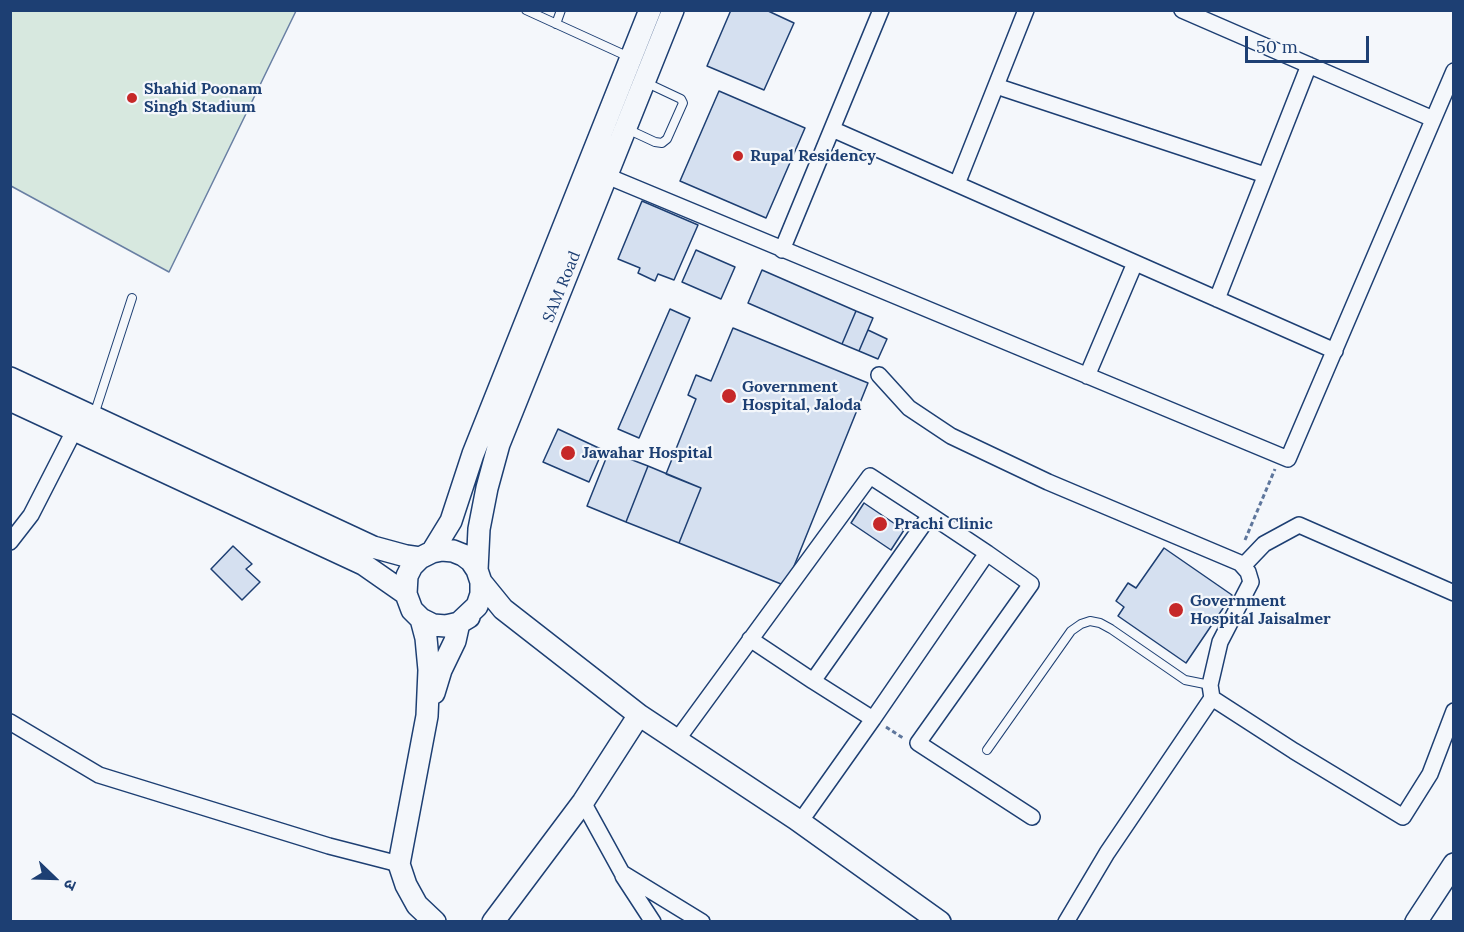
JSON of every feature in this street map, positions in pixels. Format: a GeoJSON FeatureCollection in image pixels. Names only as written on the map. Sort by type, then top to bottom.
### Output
{"type":"FeatureCollection","features":[{"type":"Feature","properties":{"kind":"main road"},"geometry":{"type":"LineString","coordinates":[[503,609],[491,607],[482,609],[459,623],[446,626],[433,625],[421,619],[412,610],[406,594],[407,576],[412,566],[426,555],[451,521],[473,454],[650,10]]}},
{"type":"Feature","properties":{"kind":"main road","name":"SAM Road"},"geometry":{"type":"LineString","coordinates":[[479,576],[479,530],[499,444],[673,10]]}},
{"type":"Feature","properties":{"kind":"main road"},"geometry":{"type":"LineString","coordinates":[[10,378],[373,547],[406,556],[426,555],[442,550],[453,550],[463,555],[471,561],[503,609],[639,715],[800,822],[938,921]]}},
{"type":"Feature","properties":{"kind":"main road"},"geometry":{"type":"LineString","coordinates":[[10,400],[363,564],[406,594]]}},
{"type":"Feature","properties":{"kind":"main road"},"geometry":{"type":"LineString","coordinates":[[435,921],[417,905],[405,885],[399,864],[427,716],[441,670],[456,641],[459,623],[477,606],[481,594],[479,576]]}},
{"type":"Feature","properties":{"kind":"main road"},"geometry":{"type":"LineString","coordinates":[[421,619],[426,638],[429,670],[427,716]]}},
{"type":"Feature","properties":{"kind":"main road"},"geometry":{"type":"LineString","coordinates":[[493,921],[583,802],[639,715]]}},
{"type":"Feature","properties":{"kind":"main road"},"geometry":{"type":"LineString","coordinates":[[1416,921],[1454,864]]}},
{"type":"Feature","properties":{"kind":"street"},"geometry":{"type":"LineString","coordinates":[[782,250],[881,10]]}},
{"type":"Feature","properties":{"kind":"street"},"geometry":{"type":"LineString","coordinates":[[957,184],[1026,10]]}},
{"type":"Feature","properties":{"kind":"street"},"geometry":{"type":"LineString","coordinates":[[1182,10],[1433,119]]}},
{"type":"Feature","properties":{"kind":"street"},"geometry":{"type":"LineString","coordinates":[[1216,299],[1309,65]]}},
{"type":"Feature","properties":{"kind":"street"},"geometry":{"type":"LineString","coordinates":[[607,176],[1288,459],[1454,71]]}},
{"type":"Feature","properties":{"kind":"street"},"geometry":{"type":"LineString","coordinates":[[996,86],[1265,175]]}},
{"type":"Feature","properties":{"kind":"street"},"geometry":{"type":"LineString","coordinates":[[832,129],[1335,351]]}},
{"type":"Feature","properties":{"kind":"street"},"geometry":{"type":"LineString","coordinates":[[1086,376],[1135,263]]}},
{"type":"Feature","properties":{"kind":"street"},"geometry":{"type":"LineString","coordinates":[[879,375],[909,408],[951,436],[1048,482],[1239,564],[1248,572],[1251,582],[1220,642],[1211,692],[1066,921]]}},
{"type":"Feature","properties":{"kind":"street"},"geometry":{"type":"LineString","coordinates":[[10,542],[31,515],[75,429]]}},
{"type":"Feature","properties":{"kind":"street"},"geometry":{"type":"LineString","coordinates":[[677,740],[870,476],[1031,584],[918,743],[1032,817]]}},
{"type":"Feature","properties":{"kind":"street"},"geometry":{"type":"LineString","coordinates":[[813,681],[930,515]]}},
{"type":"Feature","properties":{"kind":"street"},"geometry":{"type":"LineString","coordinates":[[1239,564],[1264,544],[1299,525],[1454,593]]}},
{"type":"Feature","properties":{"kind":"street"},"geometry":{"type":"LineString","coordinates":[[800,822],[987,553]]}},
{"type":"Feature","properties":{"kind":"street"},"geometry":{"type":"LineString","coordinates":[[750,639],[873,719]]}},
{"type":"Feature","properties":{"kind":"street"},"geometry":{"type":"LineString","coordinates":[[1211,692],[1304,757],[1403,817],[1430,774],[1454,711]]}},
{"type":"Feature","properties":{"kind":"street"},"geometry":{"type":"LineString","coordinates":[[10,722],[99,775],[329,846],[399,864]]}},
{"type":"Feature","properties":{"kind":"street"},"geometry":{"type":"LineString","coordinates":[[583,802],[622,873],[653,921]]}},
{"type":"Feature","properties":{"kind":"street"},"geometry":{"type":"LineString","coordinates":[[622,873],[702,921]]}},
{"type":"Feature","properties":{"kind":"lane"},"geometry":{"type":"LineString","coordinates":[[526,10],[631,58]]}},
{"type":"Feature","properties":{"kind":"lane"},"geometry":{"type":"LineString","coordinates":[[556,24],[561,10]]}},
{"type":"Feature","properties":{"kind":"lane"},"geometry":{"type":"LineString","coordinates":[[626,128],[662,143],[668,138],[683,103],[681,99],[644,82]]}},
{"type":"Feature","properties":{"kind":"lane"},"geometry":{"type":"LineString","coordinates":[[93,417],[132,297]]}},
{"type":"Feature","properties":{"kind":"lane"},"geometry":{"type":"LineString","coordinates":[[987,750],[1071,631],[1090,621],[1111,629],[1185,680],[1211,692]]}},
{"type":"Feature","properties":{"kind":"path"},"geometry":{"type":"LineString","coordinates":[[1239,564],[1280,456]]}},
{"type":"Feature","properties":{"kind":"path"},"geometry":{"type":"LineString","coordinates":[[873,719],[911,743],[918,743]]}},
{"type":"Feature","properties":{"kind":"shaded area","name":"Shahid Poonam Singh Stadium"},"geometry":{"type":"Polygon","coordinates":[[[10,11],[296,11],[169,272],[11,186],[10,11]]]}},
{"type":"Feature","properties":{"kind":"building"},"geometry":{"type":"Polygon","coordinates":[[[731,10],[766,10],[794,23],[764,90],[707,66],[731,10]]]}},
{"type":"Feature","properties":{"kind":"building"},"geometry":{"type":"Polygon","coordinates":[[[719,91],[805,128],[766,218],[680,181],[719,91]]]}},
{"type":"Feature","properties":{"kind":"building"},"geometry":{"type":"Polygon","coordinates":[[[642,201],[698,225],[674,280],[658,274],[655,281],[638,273],[640,268],[618,259],[642,201]]]}},
{"type":"Feature","properties":{"kind":"building"},"geometry":{"type":"Polygon","coordinates":[[[696,250],[735,267],[721,299],[682,282],[696,250]]]}},
{"type":"Feature","properties":{"kind":"building"},"geometry":{"type":"Polygon","coordinates":[[[762,270],[856,311],[842,344],[748,303],[762,270]]]}},
{"type":"Feature","properties":{"kind":"building"},"geometry":{"type":"Polygon","coordinates":[[[670,309],[690,318],[639,438],[618,429],[670,309]]]}},
{"type":"Feature","properties":{"kind":"building"},"geometry":{"type":"Polygon","coordinates":[[[856,311],[873,318],[859,351],[842,344],[856,311]]]}},
{"type":"Feature","properties":{"kind":"building"},"geometry":{"type":"Polygon","coordinates":[[[733,328],[868,383],[786,586],[679,543],[701,488],[666,474],[696,399],[688,395],[696,375],[711,381],[733,328]]]}},
{"type":"Feature","properties":{"kind":"building"},"geometry":{"type":"Polygon","coordinates":[[[868,330],[887,339],[878,359],[859,351],[868,330]]]}},
{"type":"Feature","properties":{"kind":"building"},"geometry":{"type":"Polygon","coordinates":[[[558,429],[603,450],[589,482],[543,462],[558,429]]]}},
{"type":"Feature","properties":{"kind":"building"},"geometry":{"type":"Polygon","coordinates":[[[609,451],[648,466],[626,522],[587,506],[609,451]]]}},
{"type":"Feature","properties":{"kind":"building"},"geometry":{"type":"Polygon","coordinates":[[[648,466],[701,488],[679,543],[626,522],[648,466]]]}},
{"type":"Feature","properties":{"kind":"building"},"geometry":{"type":"Polygon","coordinates":[[[864,503],[904,530],[891,550],[851,523],[864,503]]]}},
{"type":"Feature","properties":{"kind":"building"},"geometry":{"type":"Polygon","coordinates":[[[233,546],[252,564],[246,569],[260,582],[242,600],[211,569],[233,546]]]}},
{"type":"Feature","properties":{"kind":"building"},"geometry":{"type":"Polygon","coordinates":[[[1164,548],[1232,595],[1186,663],[1118,616],[1124,607],[1116,601],[1128,583],[1136,588],[1164,548]]]}},
{"type":"Feature","properties":{"kind":"place","name":"Shahid Poonam Singh Stadium"},"geometry":{"type":"Point","coordinates":[132,98]}},
{"type":"Feature","properties":{"kind":"place","name":"Rupal Residency"},"geometry":{"type":"Point","coordinates":[738,156]}},
{"type":"Feature","properties":{"kind":"place","name":"Government Hospital, Jaloda"},"geometry":{"type":"Point","coordinates":[729,396]}},
{"type":"Feature","properties":{"kind":"place","name":"Jawahar Hospital"},"geometry":{"type":"Point","coordinates":[568,453]}},
{"type":"Feature","properties":{"kind":"place","name":"Prachi Clinic"},"geometry":{"type":"Point","coordinates":[880,524]}},
{"type":"Feature","properties":{"kind":"place","name":"Government Hospital Jaisalmer"},"geometry":{"type":"Point","coordinates":[1176,610]}}]}
